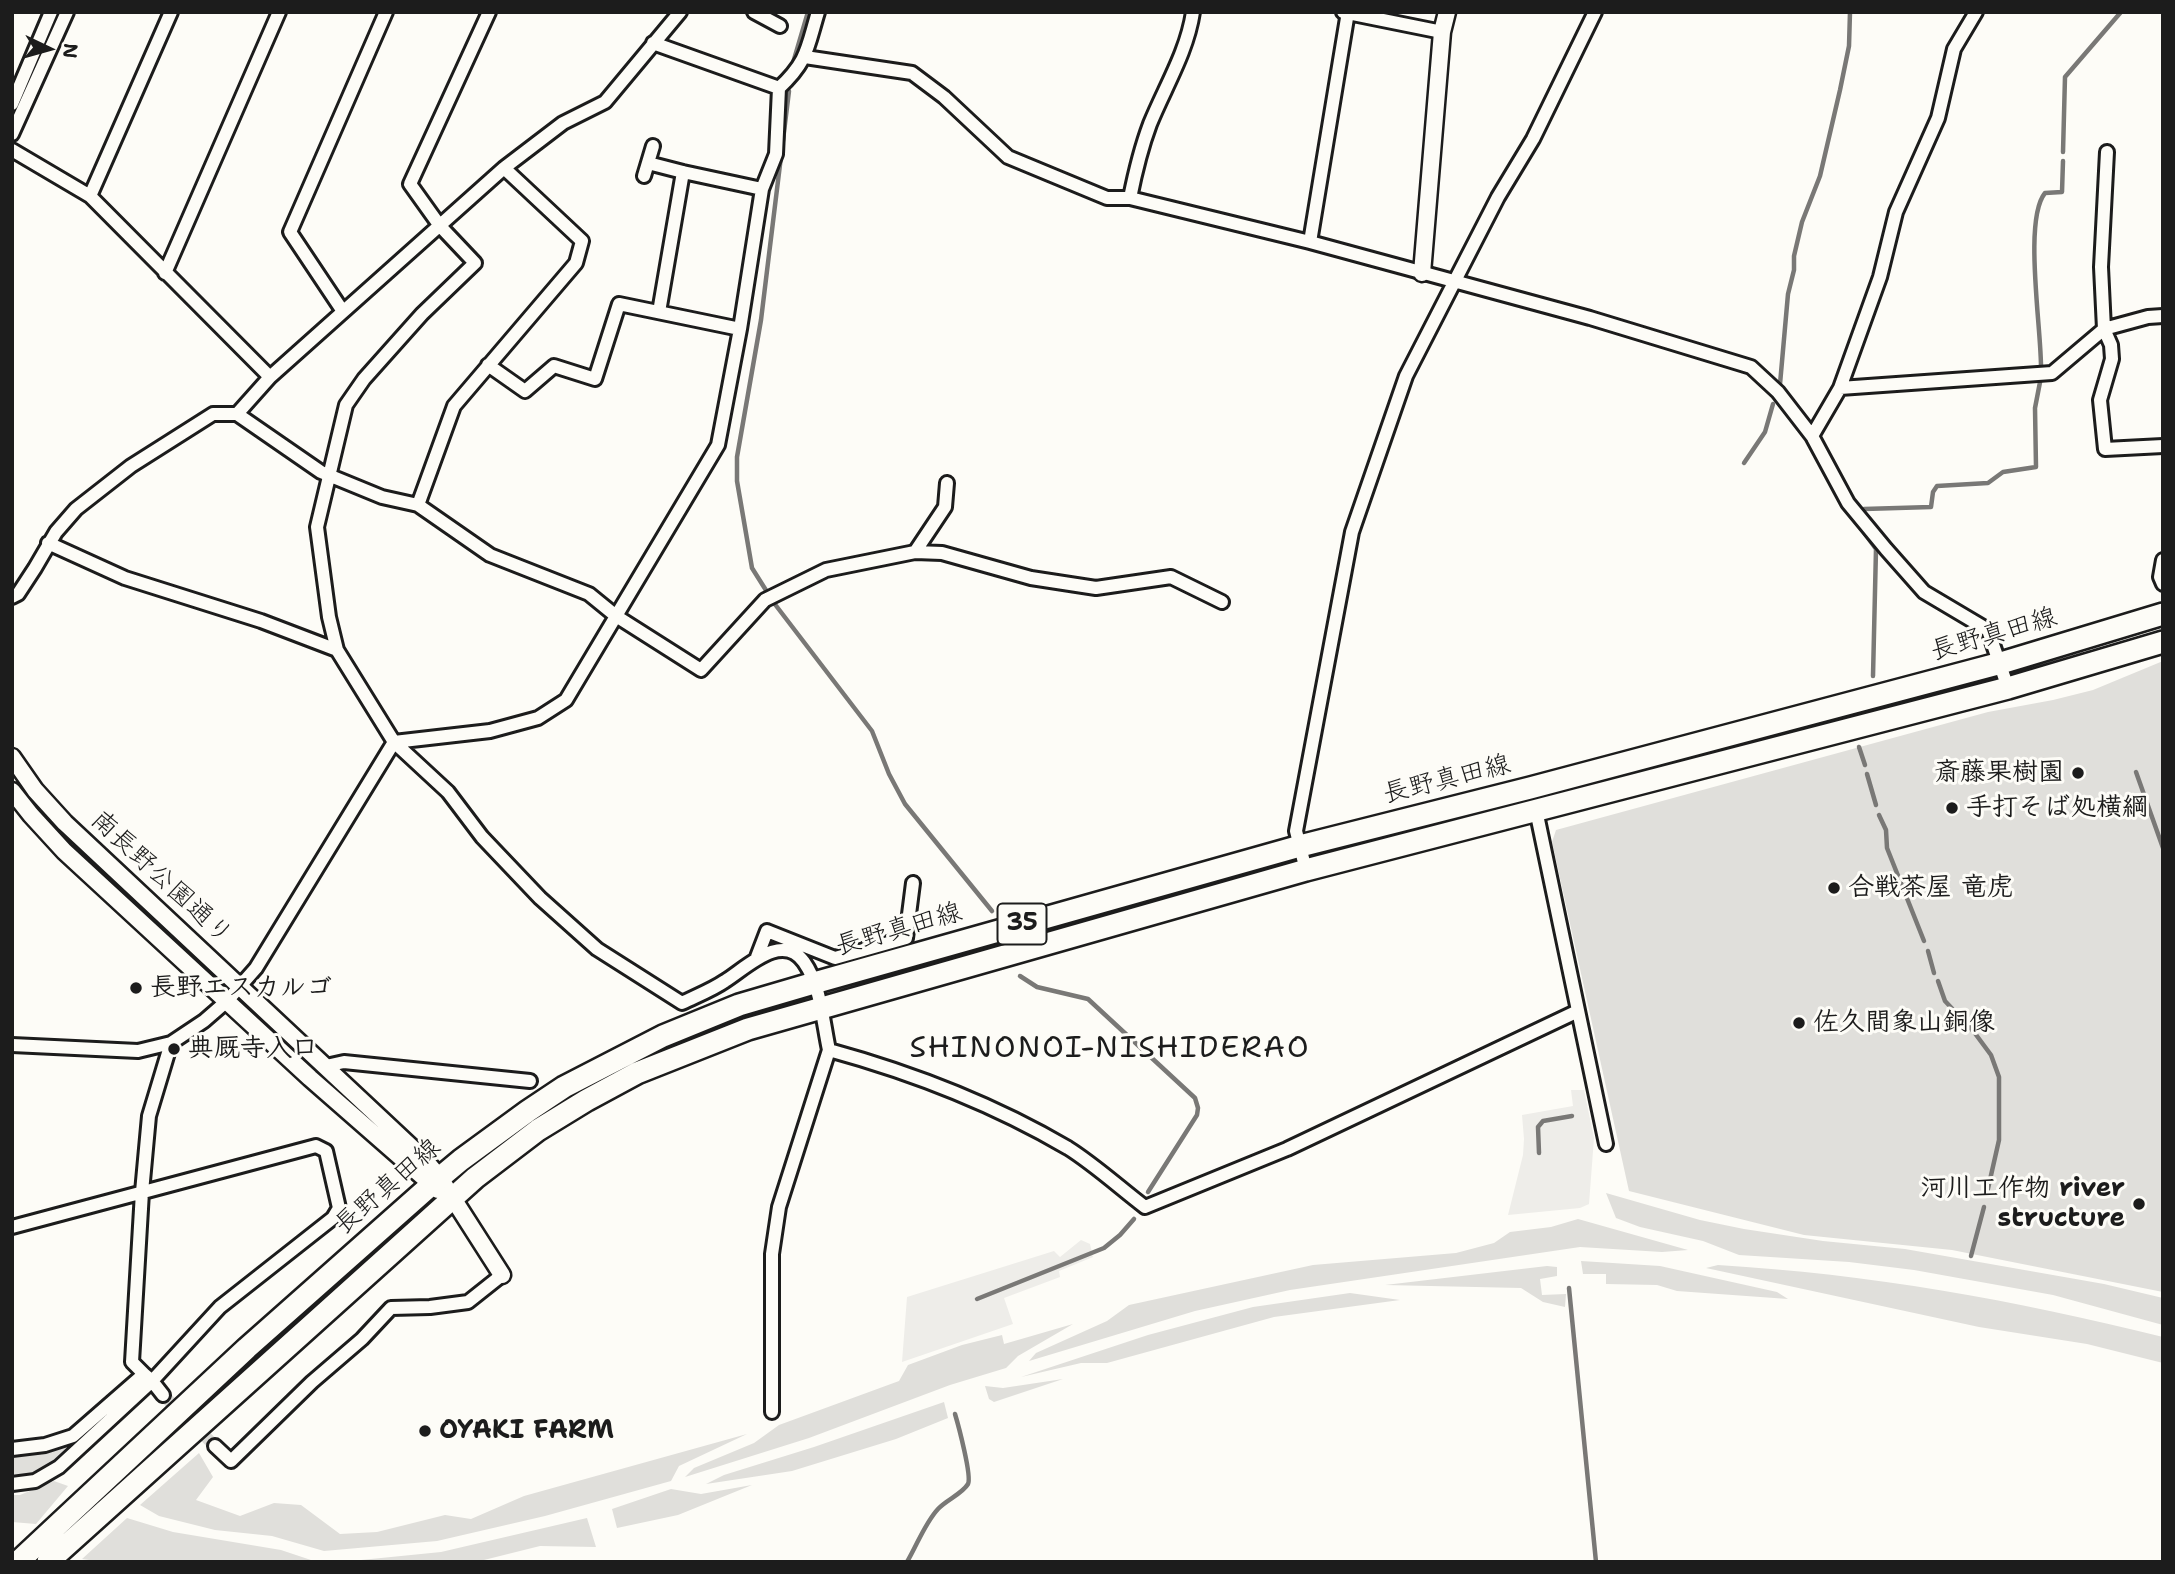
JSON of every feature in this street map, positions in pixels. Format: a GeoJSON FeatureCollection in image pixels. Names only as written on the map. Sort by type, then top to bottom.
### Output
{"type":"FeatureCollection","features":[{"type":"Feature","properties":{"kind":"main road","name":"長野真田線"},"geometry":{"type":"LineString","coordinates":[[18,1562],[247,1348],[436,1181],[564,1087],[610,1062],[698,1021],[739,1005],[814,983],[837,967],[908,947],[1543,785],[2001,663],[2163,614]]}},
{"type":"Feature","properties":{"kind":"main road","name":"長野真田線"},"geometry":{"type":"LineString","coordinates":[[48,1562],[452,1199],[538,1130],[637,1073],[748,1029],[820,1007],[1306,870],[2008,688],[2163,642]]}},
{"type":"Feature","properties":{"kind":"street"},"geometry":{"type":"LineString","coordinates":[[12,104],[51,12]]}},
{"type":"Feature","properties":{"kind":"street"},"geometry":{"type":"LineString","coordinates":[[12,134],[67,12]]}},
{"type":"Feature","properties":{"kind":"street"},"geometry":{"type":"LineString","coordinates":[[90,196],[171,12]]}},
{"type":"Feature","properties":{"kind":"street"},"geometry":{"type":"LineString","coordinates":[[165,273],[279,12]]}},
{"type":"Feature","properties":{"kind":"street"},"geometry":{"type":"LineString","coordinates":[[342,310],[290,232],[386,12]]}},
{"type":"Feature","properties":{"kind":"street"},"geometry":{"type":"LineString","coordinates":[[237,414],[270,377],[342,310],[504,168],[563,123],[605,102],[680,12]]}},
{"type":"Feature","properties":{"kind":"street"},"geometry":{"type":"LineString","coordinates":[[754,12],[780,26]]}},
{"type":"Feature","properties":{"kind":"street"},"geometry":{"type":"LineString","coordinates":[[394,742],[490,731],[538,718],[566,700],[718,445],[762,189],[776,154],[779,88],[798,70],[805,57],[818,12]]}},
{"type":"Feature","properties":{"kind":"street"},"geometry":{"type":"LineString","coordinates":[[1129,198],[1138,158],[1190,30],[1193,12]]}},
{"type":"Feature","properties":{"kind":"street"},"geometry":{"type":"LineString","coordinates":[[1422,273],[1442,32],[1447,12]]}},
{"type":"Feature","properties":{"kind":"street"},"geometry":{"type":"LineString","coordinates":[[1812,436],[1840,388],[1880,276],[1896,212],[1938,118],[1954,49],[1976,12]]}},
{"type":"Feature","properties":{"kind":"street"},"geometry":{"type":"LineString","coordinates":[[487,13],[410,184],[440,226],[475,263],[422,314],[364,379],[346,405],[329,475],[317,527],[328,617],[337,650],[394,742],[448,792],[482,837],[540,898],[597,950],[682,1003],[725,981],[757,957],[793,948]]}},
{"type":"Feature","properties":{"kind":"street"},"geometry":{"type":"LineString","coordinates":[[1310,242],[1346,13],[1442,32]]}},
{"type":"Feature","properties":{"kind":"street"},"geometry":{"type":"LineString","coordinates":[[1306,870],[1296,831],[1352,532],[1406,376],[1498,197],[1532,139],[1592,13]]}},
{"type":"Feature","properties":{"kind":"street"},"geometry":{"type":"LineString","coordinates":[[653,43],[779,88]]}},
{"type":"Feature","properties":{"kind":"street"},"geometry":{"type":"LineString","coordinates":[[805,57],[912,72],[944,97],[1008,157],[1107,198],[1129,198],[1310,242],[1590,317],[1751,367],[1778,392],[1812,436],[1848,503],[1924,592],[1988,629],[2008,688]]}},
{"type":"Feature","properties":{"kind":"street"},"geometry":{"type":"LineString","coordinates":[[644,176],[653,146]]}},
{"type":"Feature","properties":{"kind":"street"},"geometry":{"type":"LineString","coordinates":[[12,150],[90,196],[270,377]]}},
{"type":"Feature","properties":{"kind":"street"},"geometry":{"type":"LineString","coordinates":[[2107,152],[2101,267],[2104,329],[2112,345],[2112,359],[2100,400],[2105,449],[2163,446]]}},
{"type":"Feature","properties":{"kind":"street"},"geometry":{"type":"LineString","coordinates":[[649,163],[762,189]]}},
{"type":"Feature","properties":{"kind":"street"},"geometry":{"type":"LineString","coordinates":[[418,505],[454,405],[576,263],[582,241],[504,168]]}},
{"type":"Feature","properties":{"kind":"street"},"geometry":{"type":"LineString","coordinates":[[659,312],[683,172]]}},
{"type":"Feature","properties":{"kind":"street"},"geometry":{"type":"LineString","coordinates":[[488,365],[525,391],[554,366],[595,379],[619,304],[740,329]]}},
{"type":"Feature","properties":{"kind":"street"},"geometry":{"type":"LineString","coordinates":[[1840,388],[2052,373],[2104,329],[2148,317],[2163,316]]}},
{"type":"Feature","properties":{"kind":"street"},"geometry":{"type":"LineString","coordinates":[[12,597],[18,594],[48,543],[76,509],[131,467],[213,414],[237,414],[329,475],[382,497],[418,505],[490,555],[589,594],[616,616],[701,670],[770,598],[826,570],[915,552],[942,553],[1031,578],[1096,588],[1171,577],[1223,602]]}},
{"type":"Feature","properties":{"kind":"street"},"geometry":{"type":"LineString","coordinates":[[915,552],[945,507],[947,483]]}},
{"type":"Feature","properties":{"kind":"street"},"geometry":{"type":"LineString","coordinates":[[48,543],[125,578],[261,621],[337,650]]}},
{"type":"Feature","properties":{"kind":"street"},"geometry":{"type":"LineString","coordinates":[[2163,560],[2160,577],[2163,584]]}},
{"type":"Feature","properties":{"kind":"street"},"geometry":{"type":"LineString","coordinates":[[12,1045],[138,1051],[171,1043],[204,1021],[242,986],[256,968],[394,742]]}},
{"type":"Feature","properties":{"kind":"street","name":"南長野公園通り"},"geometry":{"type":"LineString","coordinates":[[12,757],[35,790],[65,823],[425,1160],[436,1181]]}},
{"type":"Feature","properties":{"kind":"street","name":"南長野公園通り"},"geometry":{"type":"LineString","coordinates":[[12,791],[64,850],[227,1001],[436,1181],[452,1199]]}},
{"type":"Feature","properties":{"kind":"street"},"geometry":{"type":"LineString","coordinates":[[1536,810],[1606,1144]]}},
{"type":"Feature","properties":{"kind":"street"},"geometry":{"type":"LineString","coordinates":[[908,947],[914,883]]}},
{"type":"Feature","properties":{"kind":"street"},"geometry":{"type":"LineString","coordinates":[[757,957],[766,932],[793,948],[837,967]]}},
{"type":"Feature","properties":{"kind":"street"},"geometry":{"type":"LineString","coordinates":[[772,1412],[772,1254],[779,1207],[829,1050],[814,983],[804,962],[793,948]]}},
{"type":"Feature","properties":{"kind":"street"},"geometry":{"type":"LineString","coordinates":[[829,1050],[893,1068],[988,1106],[1070,1149],[1145,1207],[1287,1149],[1577,1011]]}},
{"type":"Feature","properties":{"kind":"street"},"geometry":{"type":"LineString","coordinates":[[163,1395],[132,1362],[149,1116],[171,1043]]}},
{"type":"Feature","properties":{"kind":"street"},"geometry":{"type":"LineString","coordinates":[[326,1066],[344,1062],[530,1081]]}},
{"type":"Feature","properties":{"kind":"street"},"geometry":{"type":"LineString","coordinates":[[12,1227],[316,1146],[326,1151],[339,1208],[333,1218],[220,1307],[59,1467],[35,1481],[12,1485]]}},
{"type":"Feature","properties":{"kind":"street"},"geometry":{"type":"LineString","coordinates":[[215,1446],[231,1461],[312,1382],[362,1339],[391,1308],[468,1302],[502,1275],[452,1199]]}},
{"type":"Feature","properties":{"kind":"street"},"geometry":{"type":"LineString","coordinates":[[12,1449],[45,1445],[73,1436],[148,1378]]}},
{"type":"Feature","properties":{"kind":"shaded area"},"geometry":{"type":"Polygon","coordinates":[[[2163,661],[2163,1292],[1952,1250],[1804,1235],[1629,1191],[1552,842],[1556,830],[1988,712],[2093,690],[2163,661]]]}},
{"type":"Feature","properties":{"kind":"shaded area"},"geometry":{"type":"Polygon","coordinates":[[[1571,1090],[1584,1090],[1594,1138],[1589,1204],[1580,1208],[1508,1215],[1523,1155],[1522,1115],[1573,1106],[1571,1090]]]}},
{"type":"Feature","properties":{"kind":"shaded area"},"geometry":{"type":"Polygon","coordinates":[[[1606,1193],[1700,1220],[1744,1229],[1823,1241],[1905,1249],[2104,1284],[2163,1298],[2163,1325],[2053,1295],[1914,1270],[1849,1262],[1739,1255],[1703,1241],[1640,1227],[1616,1218],[1606,1193]]]}},
{"type":"Feature","properties":{"kind":"shaded area"},"geometry":{"type":"Polygon","coordinates":[[[1578,1219],[1688,1250],[1662,1252],[1580,1247],[1290,1290],[1195,1311],[1029,1361],[1036,1353],[1107,1321],[1129,1305],[1313,1265],[1456,1253],[1494,1243],[1510,1232],[1551,1227],[1578,1219]]]}},
{"type":"Feature","properties":{"kind":"shaded area"},"geometry":{"type":"Polygon","coordinates":[[[1081,1240],[1090,1244],[1093,1257],[1059,1271],[1060,1277],[1004,1298],[1013,1324],[902,1362],[907,1297],[1054,1251],[1060,1257],[1081,1240]]]}},
{"type":"Feature","properties":{"kind":"shaded area"},"geometry":{"type":"Polygon","coordinates":[[[1581,1261],[1660,1266],[1777,1292],[1788,1299],[1677,1291],[1657,1285],[1606,1284],[1606,1274],[1583,1274],[1581,1261]]]}},
{"type":"Feature","properties":{"kind":"shaded area"},"geometry":{"type":"Polygon","coordinates":[[[1718,1265],[1886,1282],[2052,1311],[2163,1337],[2163,1363],[2087,1344],[1979,1327],[1706,1268],[1718,1265]]]}},
{"type":"Feature","properties":{"kind":"shaded area"},"geometry":{"type":"Polygon","coordinates":[[[1557,1267],[1557,1276],[1540,1279],[1542,1295],[1566,1294],[1565,1307],[1543,1302],[1521,1288],[1385,1285],[1557,1267]]]}},
{"type":"Feature","properties":{"kind":"shaded area"},"geometry":{"type":"Polygon","coordinates":[[[1350,1293],[1400,1300],[1274,1317],[1107,1363],[1081,1363],[1021,1377],[1148,1335],[1253,1307],[1350,1293]]]}},
{"type":"Feature","properties":{"kind":"shaded area"},"geometry":{"type":"Polygon","coordinates":[[[1073,1324],[1018,1356],[1006,1368],[950,1385],[809,1438],[685,1477],[694,1468],[754,1443],[779,1425],[899,1381],[908,1365],[962,1345],[1002,1335],[1004,1344],[1073,1324]]]}},
{"type":"Feature","properties":{"kind":"shaded area"},"geometry":{"type":"Polygon","coordinates":[[[1063,1379],[994,1402],[989,1399],[985,1386],[1003,1388],[1063,1379]]]}},
{"type":"Feature","properties":{"kind":"shaded area"},"geometry":{"type":"Polygon","coordinates":[[[944,1402],[948,1418],[896,1439],[792,1471],[706,1484],[724,1475],[944,1402]]]}},
{"type":"Feature","properties":{"kind":"shaded area"},"geometry":{"type":"Polygon","coordinates":[[[747,1434],[679,1466],[671,1481],[545,1516],[437,1541],[324,1551],[272,1536],[215,1530],[159,1516],[140,1505],[199,1453],[213,1477],[196,1500],[240,1516],[274,1503],[301,1505],[340,1534],[377,1532],[445,1515],[471,1519],[524,1496],[747,1434]]]}},
{"type":"Feature","properties":{"kind":"shaded area"},"geometry":{"type":"Polygon","coordinates":[[[78,1441],[37,1473],[12,1479],[12,1457],[78,1441]]]}},
{"type":"Feature","properties":{"kind":"shaded area"},"geometry":{"type":"Polygon","coordinates":[[[54,1481],[68,1486],[36,1524],[12,1522],[12,1495],[20,1495],[54,1481]]]}},
{"type":"Feature","properties":{"kind":"shaded area"},"geometry":{"type":"Polygon","coordinates":[[[752,1485],[678,1515],[617,1528],[612,1509],[671,1489],[701,1494],[752,1485]]]}},
{"type":"Feature","properties":{"kind":"shaded area"},"geometry":{"type":"Polygon","coordinates":[[[127,1518],[173,1532],[281,1550],[317,1562],[103,1562],[82,1559],[127,1518]]]}},
{"type":"Feature","properties":{"kind":"shaded area"},"geometry":{"type":"Polygon","coordinates":[[[587,1518],[596,1547],[540,1546],[476,1562],[341,1562],[441,1552],[587,1518]]]}},
{"type":"Feature","properties":{"kind":"waterway"},"geometry":{"type":"LineString","coordinates":[[793,63],[808,12]]}},
{"type":"Feature","properties":{"kind":"waterway"},"geometry":{"type":"LineString","coordinates":[[1780,384],[1794,256],[1802,222],[1820,176],[1840,90],[1849,46],[1850,12]]}},
{"type":"Feature","properties":{"kind":"waterway"},"geometry":{"type":"LineString","coordinates":[[2063,152],[2065,77],[2121,12]]}},
{"type":"Feature","properties":{"kind":"waterway"},"geometry":{"type":"LineString","coordinates":[[789,91],[761,320],[737,457],[737,481],[752,568],[774,603],[872,731],[889,774],[905,804],[992,911]]}},
{"type":"Feature","properties":{"kind":"waterway"},"geometry":{"type":"LineString","coordinates":[[2041,370],[2035,227],[2045,193],[2062,192],[2063,161]]}},
{"type":"Feature","properties":{"kind":"waterway"},"geometry":{"type":"LineString","coordinates":[[1864,509],[1931,507],[1933,492],[1937,486],[1988,483],[2003,472],[2036,467],[2035,408],[2041,377]]}},
{"type":"Feature","properties":{"kind":"waterway"},"geometry":{"type":"LineString","coordinates":[[1744,463],[1765,432],[1773,404]]}},
{"type":"Feature","properties":{"kind":"waterway"},"geometry":{"type":"LineString","coordinates":[[1854,519],[1876,549],[1873,676]]}},
{"type":"Feature","properties":{"kind":"waterway"},"geometry":{"type":"LineString","coordinates":[[1859,747],[1865,765]]}},
{"type":"Feature","properties":{"kind":"waterway"},"geometry":{"type":"LineString","coordinates":[[2136,772],[2163,848]]}},
{"type":"Feature","properties":{"kind":"waterway"},"geometry":{"type":"LineString","coordinates":[[1867,774],[1876,805]]}},
{"type":"Feature","properties":{"kind":"waterway"},"geometry":{"type":"LineString","coordinates":[[1879,815],[1886,830],[1887,848],[1924,941]]}},
{"type":"Feature","properties":{"kind":"waterway"},"geometry":{"type":"LineString","coordinates":[[1928,951],[1934,973]]}},
{"type":"Feature","properties":{"kind":"waterway"},"geometry":{"type":"LineString","coordinates":[[1020,976],[1037,987],[1088,999],[1195,1098],[1197,1115],[1148,1192]]}},
{"type":"Feature","properties":{"kind":"waterway"},"geometry":{"type":"LineString","coordinates":[[1938,981],[1945,1001],[1991,1055],[1999,1077],[1999,1140],[1987,1193]]}},
{"type":"Feature","properties":{"kind":"waterway"},"geometry":{"type":"LineString","coordinates":[[1539,1153],[1538,1127],[1543,1121],[1572,1116]]}},
{"type":"Feature","properties":{"kind":"waterway"},"geometry":{"type":"LineString","coordinates":[[1971,1256],[1984,1207]]}},
{"type":"Feature","properties":{"kind":"waterway"},"geometry":{"type":"LineString","coordinates":[[977,1299],[1104,1248],[1134,1219]]}},
{"type":"Feature","properties":{"kind":"waterway"},"geometry":{"type":"LineString","coordinates":[[1569,1288],[1596,1562]]}},
{"type":"Feature","properties":{"kind":"waterway"},"geometry":{"type":"LineString","coordinates":[[907,1562],[933,1515],[968,1484],[966,1461],[955,1414]]}},
{"type":"Feature","properties":{"kind":"tunnel"},"geometry":{"type":"LineString","coordinates":[[163,1395],[215,1446]]}},
{"type":"Feature","properties":{"kind":"place","name":"斎藤果樹園"},"geometry":{"type":"Point","coordinates":[2078,773]}},
{"type":"Feature","properties":{"kind":"place","name":"手打そば処横綱"},"geometry":{"type":"Point","coordinates":[1952,808]}},
{"type":"Feature","properties":{"kind":"place","name":"合戦茶屋 竜虎"},"geometry":{"type":"Point","coordinates":[1834,888]}},
{"type":"Feature","properties":{"kind":"place","name":"長野エスカルゴ"},"geometry":{"type":"Point","coordinates":[136,988]}},
{"type":"Feature","properties":{"kind":"place","name":"佐久間象山銅像"},"geometry":{"type":"Point","coordinates":[1799,1023]}},
{"type":"Feature","properties":{"kind":"place","name":"典厩寺入口"},"geometry":{"type":"Point","coordinates":[174,1049]}},
{"type":"Feature","properties":{"kind":"place","name":"河川工作物 river structure"},"geometry":{"type":"Point","coordinates":[2139,1204]}},
{"type":"Feature","properties":{"kind":"place","name":"OYAKI FARM"},"geometry":{"type":"Point","coordinates":[425,1431]}},
{"type":"Feature","properties":{"kind":"district","name":"SHINONOI-NISHIDERAO"},"geometry":{"type":"Point","coordinates":[1110,1049]}}]}
